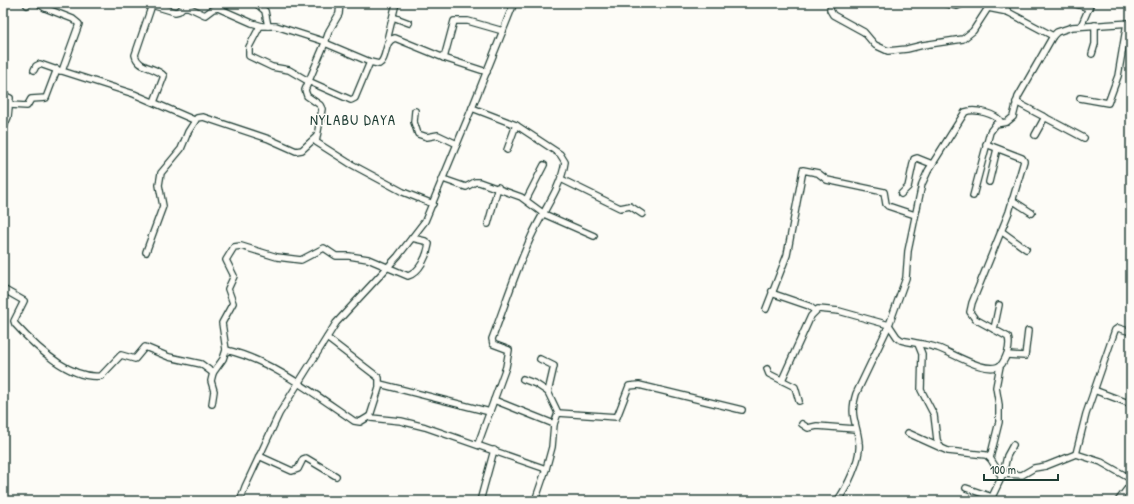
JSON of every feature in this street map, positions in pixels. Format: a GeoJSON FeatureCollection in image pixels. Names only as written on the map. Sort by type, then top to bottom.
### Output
{"type":"FeatureCollection","features":[{"type":"Feature","properties":{"kind":"street"},"geometry":{"type":"LineString","coordinates":[[145,3],[174,12],[179,11],[183,7],[188,7],[205,15],[213,8],[218,8],[236,18],[260,26],[274,25],[298,32],[370,62],[381,63],[390,40],[388,36],[396,3]]}},
{"type":"Feature","properties":{"kind":"street"},"geometry":{"type":"LineString","coordinates":[[256,3],[265,11],[268,26]]}},
{"type":"Feature","properties":{"kind":"street"},"geometry":{"type":"LineString","coordinates":[[340,3],[339,14],[328,31],[326,43],[305,90],[307,96],[320,104],[322,109],[316,137],[318,144],[349,163],[403,192],[433,204]]}},
{"type":"Feature","properties":{"kind":"street"},"geometry":{"type":"LineString","coordinates":[[240,501],[279,414],[300,384],[327,338],[345,313],[387,268],[425,221],[514,3]]}},
{"type":"Feature","properties":{"kind":"street"},"geometry":{"type":"LineString","coordinates":[[831,3],[830,10],[833,15],[864,32],[875,45],[888,50],[907,49],[963,39],[973,31],[988,8]]}},
{"type":"Feature","properties":{"kind":"street"},"geometry":{"type":"LineString","coordinates":[[944,3],[957,6],[965,3]]}},
{"type":"Feature","properties":{"kind":"street"},"geometry":{"type":"LineString","coordinates":[[983,3],[988,8],[1008,12],[1053,36]]}},
{"type":"Feature","properties":{"kind":"street"},"geometry":{"type":"LineString","coordinates":[[1004,3],[1008,12]]}},
{"type":"Feature","properties":{"kind":"street"},"geometry":{"type":"LineString","coordinates":[[1072,3],[1090,6],[1081,26]]}},
{"type":"Feature","properties":{"kind":"street"},"geometry":{"type":"LineString","coordinates":[[10,105],[27,106],[31,99],[46,98],[60,70],[79,24],[73,19],[40,4]]}},
{"type":"Feature","properties":{"kind":"street"},"geometry":{"type":"LineString","coordinates":[[152,5],[135,55],[137,62],[160,72],[164,76],[154,102]]}},
{"type":"Feature","properties":{"kind":"street"},"geometry":{"type":"LineString","coordinates":[[393,17],[409,23]]}},
{"type":"Feature","properties":{"kind":"street"},"geometry":{"type":"LineString","coordinates":[[444,58],[454,21],[468,21],[503,31]]}},
{"type":"Feature","properties":{"kind":"street"},"geometry":{"type":"LineString","coordinates":[[973,196],[986,144],[992,128],[996,124],[1011,120],[1016,102],[1053,36],[1066,28],[1129,23],[1119,72],[1108,103],[1080,98]]}},
{"type":"Feature","properties":{"kind":"street"},"geometry":{"type":"LineString","coordinates":[[1092,54],[1095,44],[1095,25]]}},
{"type":"Feature","properties":{"kind":"street"},"geometry":{"type":"LineString","coordinates":[[260,26],[249,47],[248,55],[272,67],[288,70],[308,81],[352,100],[370,62]]}},
{"type":"Feature","properties":{"kind":"street"},"geometry":{"type":"LineString","coordinates":[[390,40],[394,38],[444,58],[487,72]]}},
{"type":"Feature","properties":{"kind":"street"},"geometry":{"type":"LineString","coordinates":[[34,70],[38,64],[60,70],[82,79],[103,83],[154,102],[194,120]]}},
{"type":"Feature","properties":{"kind":"street"},"geometry":{"type":"LineString","coordinates":[[3,95],[9,96],[10,105],[8,117],[3,130]]}},
{"type":"Feature","properties":{"kind":"street"},"geometry":{"type":"LineString","coordinates":[[1016,102],[1084,138]]}},
{"type":"Feature","properties":{"kind":"street"},"geometry":{"type":"LineString","coordinates":[[472,108],[516,125],[563,157],[565,162],[561,179],[544,214],[532,234],[517,268],[492,340],[494,345],[509,350],[506,367],[478,444]]}},
{"type":"Feature","properties":{"kind":"street"},"geometry":{"type":"LineString","coordinates":[[837,501],[859,455],[859,442],[852,411],[856,394],[889,325],[906,278],[908,251],[919,191],[932,164],[965,112],[972,110],[979,111],[996,116],[1001,122]]}},
{"type":"Feature","properties":{"kind":"street"},"geometry":{"type":"LineString","coordinates":[[416,111],[414,122],[418,134],[427,137],[438,135],[457,144]]}},
{"type":"Feature","properties":{"kind":"street"},"geometry":{"type":"LineString","coordinates":[[146,252],[163,206],[159,185],[161,173],[182,149],[194,120],[200,116],[269,139],[296,151],[302,150],[316,137]]}},
{"type":"Feature","properties":{"kind":"street"},"geometry":{"type":"LineString","coordinates":[[1035,135],[1045,117]]}},
{"type":"Feature","properties":{"kind":"street"},"geometry":{"type":"LineString","coordinates":[[507,150],[516,125]]}},
{"type":"Feature","properties":{"kind":"street"},"geometry":{"type":"LineString","coordinates":[[986,144],[1023,160],[1012,200],[972,303],[970,312],[975,319],[1008,337],[1009,344],[1007,355],[1000,366],[996,387],[999,405],[999,422],[990,458]]}},
{"type":"Feature","properties":{"kind":"street"},"geometry":{"type":"LineString","coordinates":[[989,182],[997,149]]}},
{"type":"Feature","properties":{"kind":"street"},"geometry":{"type":"LineString","coordinates":[[902,194],[908,186],[915,158],[932,164]]}},
{"type":"Feature","properties":{"kind":"street"},"geometry":{"type":"LineString","coordinates":[[526,200],[544,165]]}},
{"type":"Feature","properties":{"kind":"street"},"geometry":{"type":"LineString","coordinates":[[766,309],[787,255],[803,170],[818,173],[827,180],[867,187],[884,192],[886,204],[888,206],[915,215]]}},
{"type":"Feature","properties":{"kind":"street"},"geometry":{"type":"LineString","coordinates":[[443,179],[466,187],[475,182],[498,188],[526,200],[544,214],[594,236]]}},
{"type":"Feature","properties":{"kind":"street"},"geometry":{"type":"LineString","coordinates":[[561,179],[620,208],[630,206],[642,214]]}},
{"type":"Feature","properties":{"kind":"street"},"geometry":{"type":"LineString","coordinates":[[488,224],[498,188]]}},
{"type":"Feature","properties":{"kind":"street"},"geometry":{"type":"LineString","coordinates":[[1012,200],[1032,213]]}},
{"type":"Feature","properties":{"kind":"street"},"geometry":{"type":"LineString","coordinates":[[1001,231],[1026,249]]}},
{"type":"Feature","properties":{"kind":"street"},"geometry":{"type":"LineString","coordinates":[[212,404],[214,391],[211,381],[213,373],[223,359],[226,350],[222,323],[233,306],[233,300],[228,289],[234,276],[226,260],[234,247],[241,246],[277,257],[301,260],[324,248],[336,256],[349,256],[368,259],[408,276],[416,271],[425,258],[429,244],[426,241],[412,238]]}},
{"type":"Feature","properties":{"kind":"street"},"geometry":{"type":"LineString","coordinates":[[3,289],[24,301],[14,320],[15,324],[38,348],[77,373],[102,376],[121,355],[135,359],[145,347],[169,357],[201,364],[213,373]]}},
{"type":"Feature","properties":{"kind":"street"},"geometry":{"type":"LineString","coordinates":[[772,291],[774,294],[814,310],[824,309],[839,311],[889,325],[899,339],[938,348],[969,364],[1000,366]]}},
{"type":"Feature","properties":{"kind":"street"},"geometry":{"type":"LineString","coordinates":[[994,329],[998,305]]}},
{"type":"Feature","properties":{"kind":"street"},"geometry":{"type":"LineString","coordinates":[[782,380],[814,310]]}},
{"type":"Feature","properties":{"kind":"street"},"geometry":{"type":"LineString","coordinates":[[1076,454],[1086,414],[1115,330],[1118,328],[1131,332]]}},
{"type":"Feature","properties":{"kind":"street"},"geometry":{"type":"LineString","coordinates":[[1007,355],[1025,356],[1028,331]]}},
{"type":"Feature","properties":{"kind":"street"},"geometry":{"type":"LineString","coordinates":[[226,350],[253,358],[300,384],[354,421],[358,422],[370,416],[380,384],[376,375],[327,338]]}},
{"type":"Feature","properties":{"kind":"street"},"geometry":{"type":"LineString","coordinates":[[918,344],[922,354],[921,390],[934,415],[937,440],[941,448]]}},
{"type":"Feature","properties":{"kind":"street"},"geometry":{"type":"LineString","coordinates":[[540,359],[554,366],[548,392]]}},
{"type":"Feature","properties":{"kind":"street"},"geometry":{"type":"LineString","coordinates":[[767,369],[770,374],[795,387],[799,402]]}},
{"type":"Feature","properties":{"kind":"street"},"geometry":{"type":"LineString","coordinates":[[523,379],[536,384],[548,392],[558,413],[554,424],[552,447],[535,501]]}},
{"type":"Feature","properties":{"kind":"street"},"geometry":{"type":"LineString","coordinates":[[380,384],[490,412]]}},
{"type":"Feature","properties":{"kind":"street"},"geometry":{"type":"LineString","coordinates":[[558,413],[618,417],[627,387],[639,385],[742,410]]}},
{"type":"Feature","properties":{"kind":"street"},"geometry":{"type":"LineString","coordinates":[[1094,390],[1131,404]]}},
{"type":"Feature","properties":{"kind":"street"},"geometry":{"type":"LineString","coordinates":[[494,400],[554,424]]}},
{"type":"Feature","properties":{"kind":"street"},"geometry":{"type":"LineString","coordinates":[[370,416],[372,418],[407,422],[478,444],[546,469]]}},
{"type":"Feature","properties":{"kind":"street"},"geometry":{"type":"LineString","coordinates":[[802,424],[808,428],[817,426],[855,429]]}},
{"type":"Feature","properties":{"kind":"street"},"geometry":{"type":"LineString","coordinates":[[908,433],[956,453],[982,454],[990,458],[999,473],[1003,474],[1022,475],[1034,468],[1046,466],[1076,454],[1101,462],[1131,479],[1118,501]]}},
{"type":"Feature","properties":{"kind":"street"},"geometry":{"type":"LineString","coordinates":[[966,488],[992,497],[1003,474],[1007,456],[1013,445]]}},
{"type":"Feature","properties":{"kind":"street"},"geometry":{"type":"LineString","coordinates":[[480,501],[494,450]]}},
{"type":"Feature","properties":{"kind":"street"},"geometry":{"type":"LineString","coordinates":[[260,456],[292,471],[298,470],[306,458],[336,476]]}},
{"type":"Feature","properties":{"kind":"district","name":"NYLABU DAYA"},"geometry":{"type":"Point","coordinates":[353,119]}}]}
